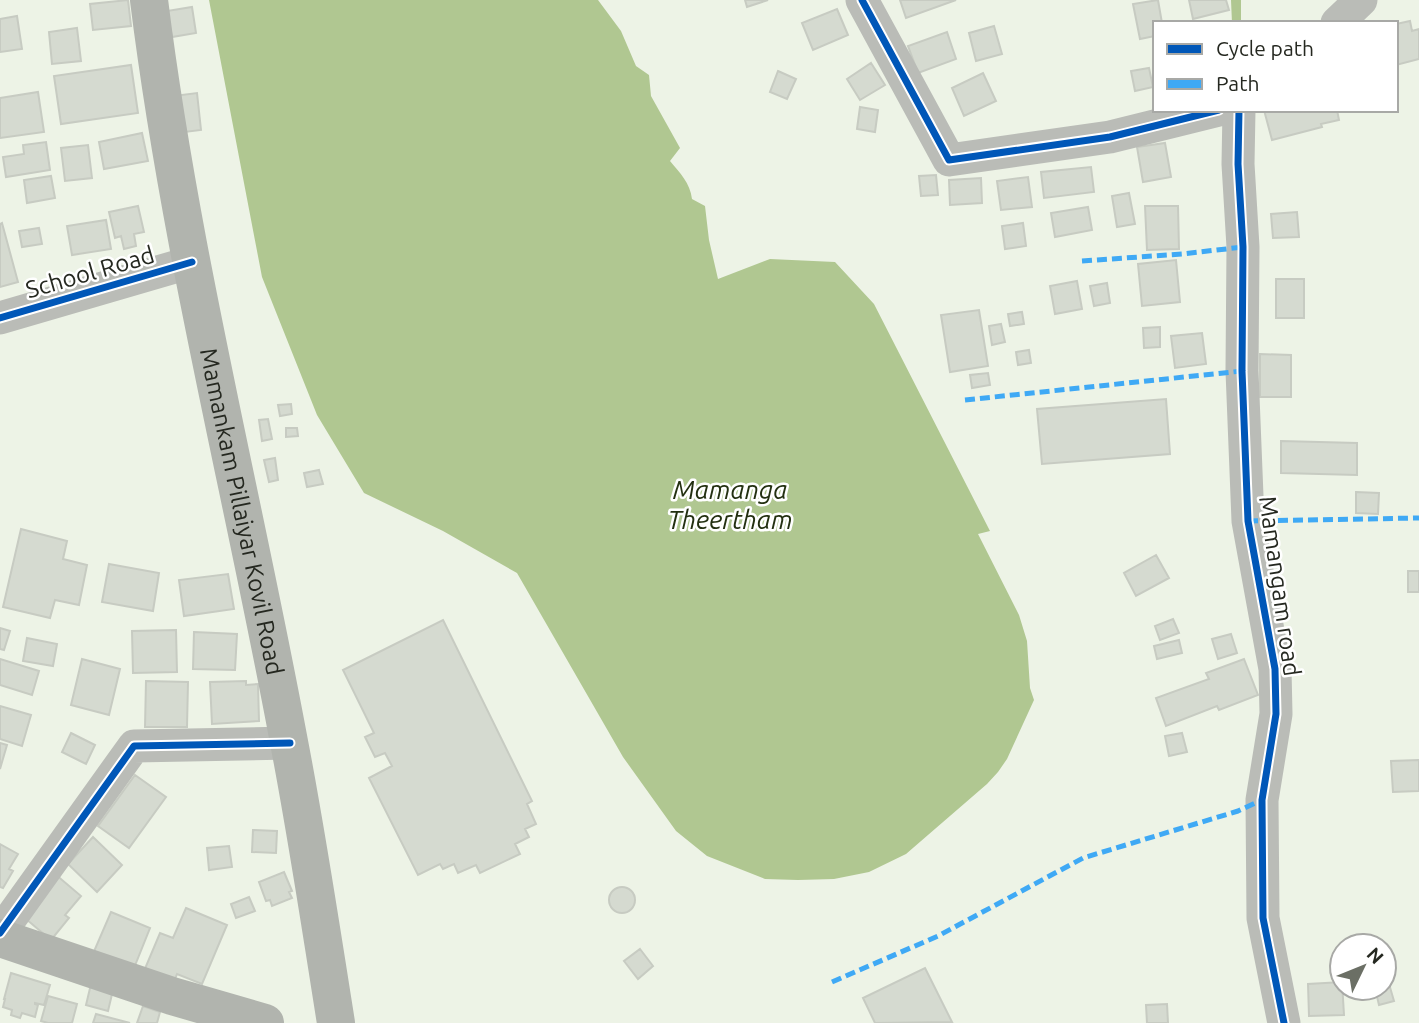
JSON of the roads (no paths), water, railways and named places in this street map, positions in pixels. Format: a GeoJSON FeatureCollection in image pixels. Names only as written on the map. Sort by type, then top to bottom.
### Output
{"type":"FeatureCollection","features":[{"type":"Feature","properties":{"kind":"main road","name":"Mamankam Pillaiyar Kovil Road"},"geometry":{"type":"LineString","coordinates":[[149,0],[160,88],[192,262],[290,743],[336,1023]]}},
{"type":"Feature","properties":{"kind":"main road"},"geometry":{"type":"LineString","coordinates":[[0,935],[172,996],[265,1023]]}},
{"type":"Feature","properties":{"kind":"street"},"geometry":{"type":"LineString","coordinates":[[862,0],[949,160],[1110,137],[1211,112]]}},
{"type":"Feature","properties":{"kind":"street"},"geometry":{"type":"LineString","coordinates":[[1339,21],[1361,0]]}},
{"type":"Feature","properties":{"kind":"street","name":"Mamangam road"},"geometry":{"type":"LineString","coordinates":[[1238,112],[1243,247],[1242,371],[1248,521],[1275,669],[1276,714],[1262,800],[1263,918],[1284,1023]]}},
{"type":"Feature","properties":{"kind":"street","name":"School Road"},"geometry":{"type":"LineString","coordinates":[[0,318],[192,262]]}},
{"type":"Feature","properties":{"kind":"street"},"geometry":{"type":"LineString","coordinates":[[0,935],[134,746],[290,743]]}},
{"type":"Feature","properties":{"kind":"water","name":"Mamanga Theertham"},"geometry":{"type":"Polygon","coordinates":[[[209,0],[598,0],[621,31],[636,66],[649,75],[651,96],[680,148],[670,161],[687,183],[692,199],[705,206],[718,279],[770,259],[835,262],[874,304],[990,531],[978,534],[1019,615],[1027,641],[1030,688],[1034,700],[1007,759],[987,784],[906,854],[869,872],[834,879],[765,879],[707,856],[676,831],[623,757],[517,573],[443,531],[364,493],[317,415],[262,277],[209,0]]]}},
{"type":"Feature","properties":{"kind":"water"},"geometry":{"type":"Polygon","coordinates":[[[1231,0],[1241,0],[1241,21],[1232,21],[1231,0]]]}}]}
